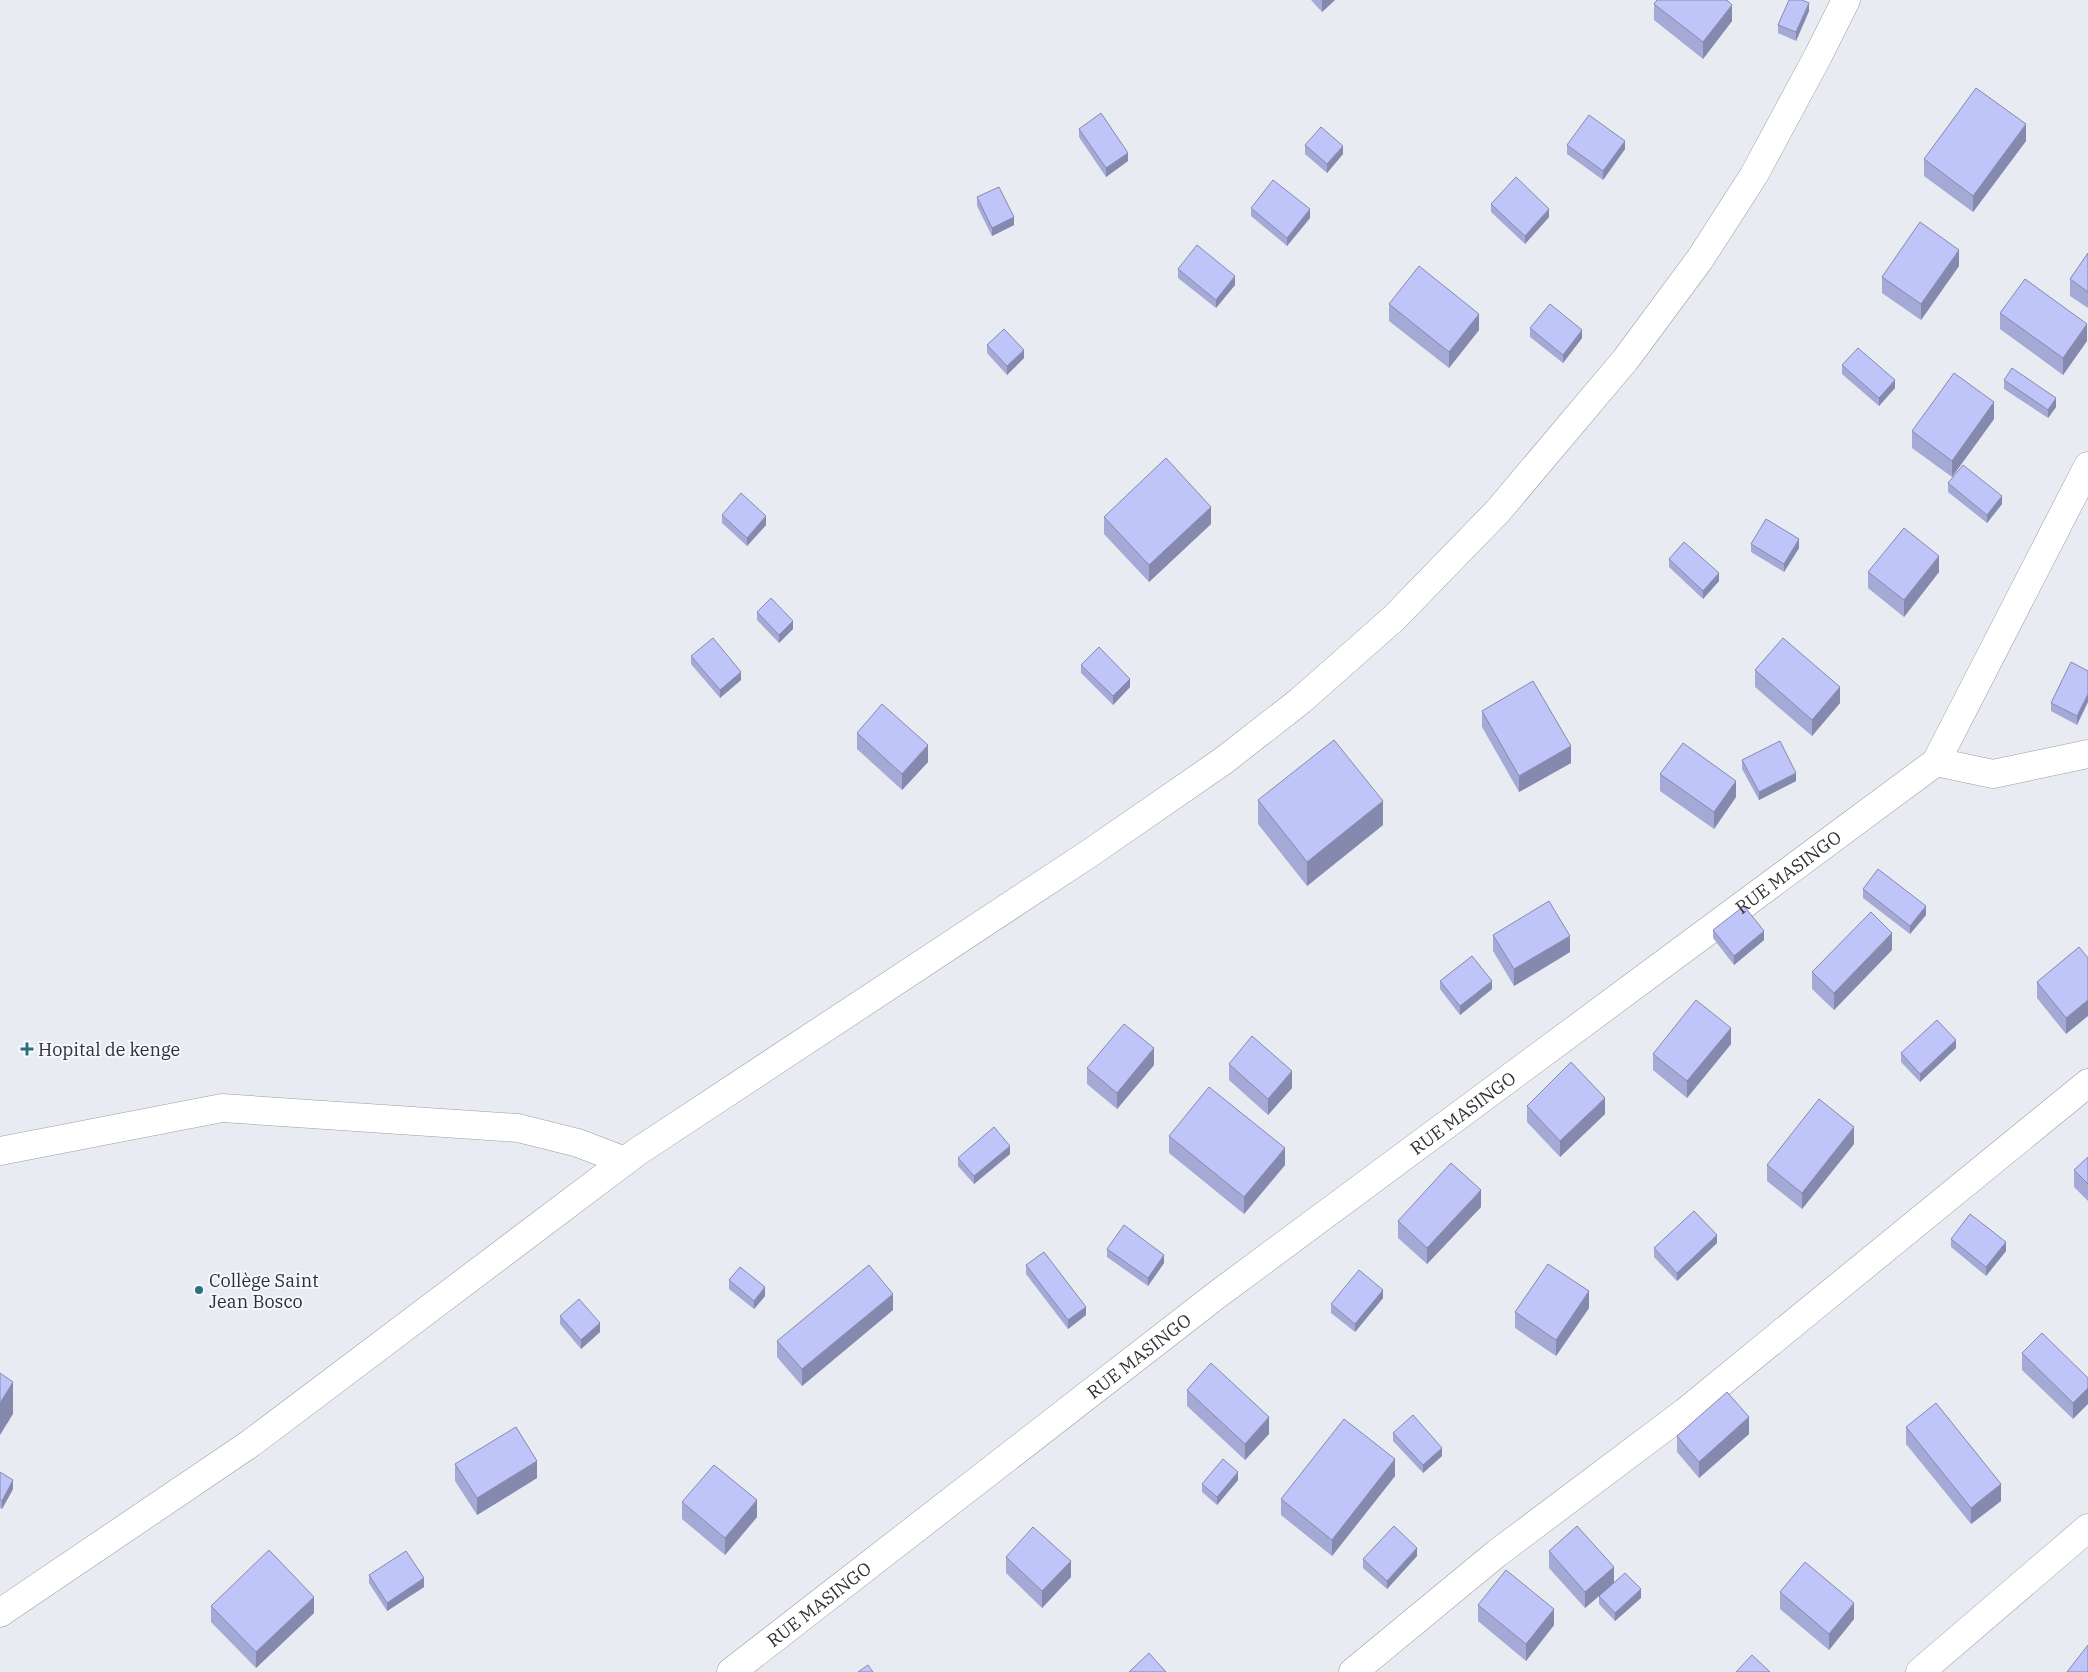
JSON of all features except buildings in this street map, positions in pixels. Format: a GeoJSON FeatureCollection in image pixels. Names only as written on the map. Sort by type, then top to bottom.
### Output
{"type":"FeatureCollection","features":[{"type":"Feature","properties":{"kind":"street"},"geometry":{"type":"LineString","coordinates":[[0,1613],[251,1443],[625,1161],[1090,853],[1223,761],[1300,701],[1394,618],[1498,511],[1626,359],[1694,266],[1754,175],[1846,0]]}},
{"type":"Feature","properties":{"kind":"street","name":"RUE MASINGO"},"geometry":{"type":"LineString","coordinates":[[731,1672],[1218,1294],[1936,762],[2088,466]]}},
{"type":"Feature","properties":{"kind":"street"},"geometry":{"type":"LineString","coordinates":[[1936,762],[1994,774],[2088,754]]}},
{"type":"Feature","properties":{"kind":"street"},"geometry":{"type":"LineString","coordinates":[[1353,1672],[1496,1554],[1685,1412],[2088,1083]]}},
{"type":"Feature","properties":{"kind":"street"},"geometry":{"type":"LineString","coordinates":[[0,1151],[222,1108],[518,1128],[578,1143],[625,1161]]}},
{"type":"Feature","properties":{"kind":"street"},"geometry":{"type":"LineString","coordinates":[[1920,1672],[2088,1528]]}},
{"type":"Feature","properties":{"kind":"place","name":"Hopital de kenge"},"geometry":{"type":"Point","coordinates":[27,1049]}},
{"type":"Feature","properties":{"kind":"place","name":"Collège Saint Jean Bosco"},"geometry":{"type":"Point","coordinates":[199,1290]}}]}
